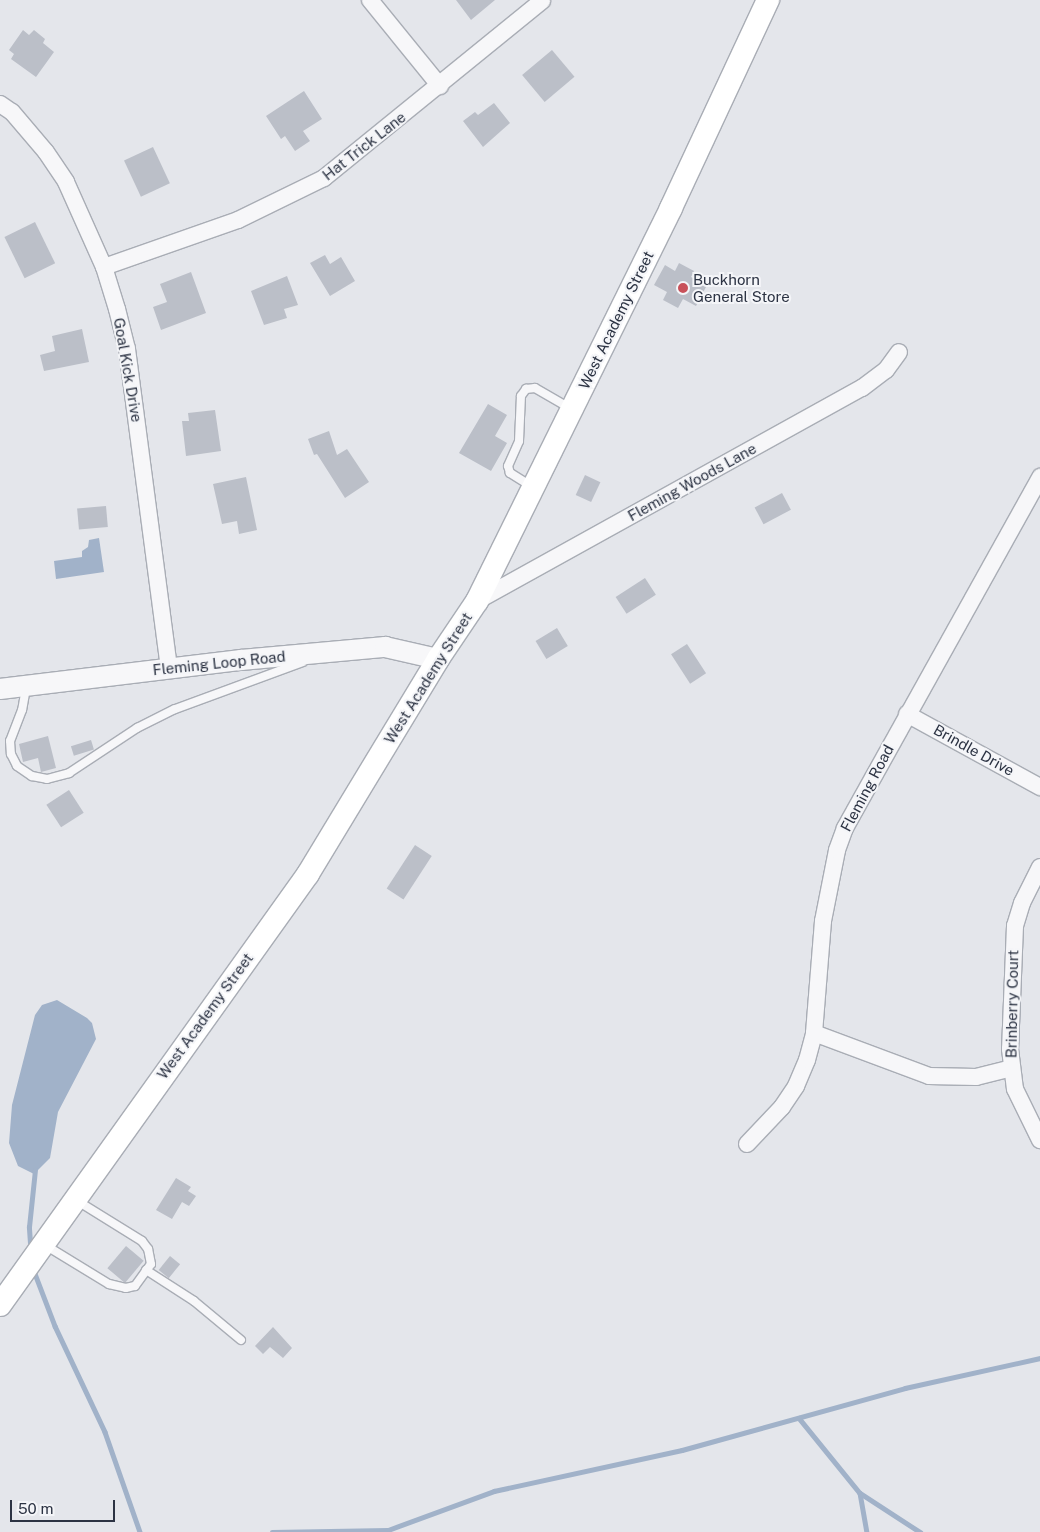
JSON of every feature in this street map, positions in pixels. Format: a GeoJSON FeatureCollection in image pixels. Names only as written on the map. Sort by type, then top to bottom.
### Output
{"type":"FeatureCollection","features":[{"type":"Feature","properties":{"kind":"main road","name":"West Academy Street"},"geometry":{"type":"LineString","coordinates":[[0,1306],[308,874],[438,659],[477,601],[573,410],[768,0]]}},
{"type":"Feature","properties":{"kind":"street"},"geometry":{"type":"LineString","coordinates":[[370,0],[440,86]]}},
{"type":"Feature","properties":{"kind":"street","name":"Hat Trick Lane"},"geometry":{"type":"LineString","coordinates":[[104,267],[238,220],[324,178],[440,86],[542,1]]}},
{"type":"Feature","properties":{"kind":"street","name":"Goal Kick Drive"},"geometry":{"type":"LineString","coordinates":[[0,104],[12,112],[41,146],[66,182],[104,267],[127,349],[169,668]]}},
{"type":"Feature","properties":{"kind":"street","name":"Fleming Woods Lane"},"geometry":{"type":"LineString","coordinates":[[477,601],[862,388],[886,370],[899,352]]}},
{"type":"Feature","properties":{"kind":"street","name":"Fleming Road"},"geometry":{"type":"LineString","coordinates":[[747,1144],[768,1124],[796,1086],[814,1033],[823,921],[837,850],[854,809],[1040,477]]}},
{"type":"Feature","properties":{"kind":"street","name":"Fleming Loop Road"},"geometry":{"type":"LineString","coordinates":[[0,689],[169,668],[385,648],[438,659]]}},
{"type":"Feature","properties":{"kind":"street","name":"Brindle Drive"},"geometry":{"type":"LineString","coordinates":[[907,714],[1040,787]]}},
{"type":"Feature","properties":{"kind":"street","name":"Brinberry Court"},"geometry":{"type":"LineString","coordinates":[[1040,867],[1022,903],[1016,926],[1011,1068],[1022,1107],[1040,1140]]}},
{"type":"Feature","properties":{"kind":"street"},"geometry":{"type":"LineString","coordinates":[[814,1033],[930,1076],[976,1077],[1011,1068]]}},
{"type":"Feature","properties":{"kind":"lane"},"geometry":{"type":"LineString","coordinates":[[534,488],[510,472],[508,466],[519,441],[521,396],[526,389],[535,388],[573,410]]}},
{"type":"Feature","properties":{"kind":"lane"},"geometry":{"type":"LineString","coordinates":[[26,686],[22,710],[10,741],[11,754],[17,766],[32,776],[47,779],[69,773],[137,728],[175,709],[329,652]]}},
{"type":"Feature","properties":{"kind":"lane"},"geometry":{"type":"LineString","coordinates":[[44,1244],[109,1284],[126,1288],[135,1286],[151,1264],[148,1249],[142,1241],[75,1199]]}},
{"type":"Feature","properties":{"kind":"lane"},"geometry":{"type":"LineString","coordinates":[[146,1270],[194,1301],[241,1340]]}},
{"type":"Feature","properties":{"kind":"water"},"geometry":{"type":"Polygon","coordinates":[[[99,538],[104,572],[56,579],[54,561],[82,557],[82,551],[88,547],[89,540],[99,538]]]}},
{"type":"Feature","properties":{"kind":"water"},"geometry":{"type":"Polygon","coordinates":[[[57,1000],[92,1023],[96,1039],[58,1112],[50,1158],[34,1174],[18,1166],[9,1143],[12,1105],[35,1015],[42,1005],[57,1000]]]}},
{"type":"Feature","properties":{"kind":"building"},"geometry":{"type":"Polygon","coordinates":[[[456,0],[495,0],[471,20],[456,0]]]}},
{"type":"Feature","properties":{"kind":"building"},"geometry":{"type":"Polygon","coordinates":[[[23,30],[29,35],[34,30],[45,39],[43,43],[54,52],[36,77],[11,59],[14,54],[9,50],[23,30]]]}},
{"type":"Feature","properties":{"kind":"building"},"geometry":{"type":"Polygon","coordinates":[[[552,50],[574,77],[545,102],[522,75],[552,50]]]}},
{"type":"Feature","properties":{"kind":"building"},"geometry":{"type":"Polygon","coordinates":[[[304,91],[322,119],[303,131],[310,141],[295,151],[285,136],[281,139],[266,116],[304,91]]]}},
{"type":"Feature","properties":{"kind":"building"},"geometry":{"type":"Polygon","coordinates":[[[494,103],[510,123],[483,147],[463,121],[475,112],[478,115],[494,103]]]}},
{"type":"Feature","properties":{"kind":"building"},"geometry":{"type":"Polygon","coordinates":[[[153,147],[170,183],[141,197],[124,161],[153,147]]]}},
{"type":"Feature","properties":{"kind":"building"},"geometry":{"type":"Polygon","coordinates":[[[35,222],[55,263],[25,278],[4,237],[35,222]]]}},
{"type":"Feature","properties":{"kind":"building"},"geometry":{"type":"Polygon","coordinates":[[[325,255],[330,264],[341,257],[355,281],[330,296],[310,263],[325,255]]]}},
{"type":"Feature","properties":{"kind":"building","name":"Buckhorn General Store"},"geometry":{"type":"Polygon","coordinates":[[[679,263],[694,271],[691,277],[707,285],[696,306],[683,299],[678,308],[663,300],[667,292],[654,285],[665,265],[675,271],[679,263]]]}},
{"type":"Feature","properties":{"kind":"building"},"geometry":{"type":"Polygon","coordinates":[[[191,272],[206,313],[161,330],[153,307],[167,302],[160,284],[191,272]]]}},
{"type":"Feature","properties":{"kind":"building"},"geometry":{"type":"Polygon","coordinates":[[[287,276],[298,305],[284,309],[287,318],[264,325],[251,291],[287,276]]]}},
{"type":"Feature","properties":{"kind":"building"},"geometry":{"type":"Polygon","coordinates":[[[82,329],[89,362],[44,371],[40,355],[55,351],[52,336],[82,329]]]}},
{"type":"Feature","properties":{"kind":"building"},"geometry":{"type":"Polygon","coordinates":[[[488,404],[507,415],[495,436],[507,443],[491,471],[459,453],[488,404]]]}},
{"type":"Feature","properties":{"kind":"building"},"geometry":{"type":"Polygon","coordinates":[[[215,410],[221,451],[186,456],[182,421],[189,421],[188,413],[215,410]]]}},
{"type":"Feature","properties":{"kind":"building"},"geometry":{"type":"Polygon","coordinates":[[[329,431],[337,455],[347,449],[369,482],[345,498],[317,454],[314,455],[308,439],[329,431]]]}},
{"type":"Feature","properties":{"kind":"building"},"geometry":{"type":"Polygon","coordinates":[[[585,475],[600,482],[591,502],[576,495],[585,475]]]}},
{"type":"Feature","properties":{"kind":"building"},"geometry":{"type":"Polygon","coordinates":[[[246,477],[257,530],[239,534],[237,521],[222,524],[213,484],[246,477]]]}},
{"type":"Feature","properties":{"kind":"building"},"geometry":{"type":"Polygon","coordinates":[[[782,493],[791,510],[764,524],[755,508],[782,493]]]}},
{"type":"Feature","properties":{"kind":"building"},"geometry":{"type":"Polygon","coordinates":[[[106,506],[108,527],[79,529],[77,509],[106,506]]]}},
{"type":"Feature","properties":{"kind":"building"},"geometry":{"type":"Polygon","coordinates":[[[645,578],[656,595],[627,614],[616,597],[645,578]]]}},
{"type":"Feature","properties":{"kind":"building"},"geometry":{"type":"Polygon","coordinates":[[[557,628],[568,646],[546,659],[536,641],[557,628]]]}},
{"type":"Feature","properties":{"kind":"building"},"geometry":{"type":"Polygon","coordinates":[[[687,644],[706,673],[690,684],[671,654],[687,644]]]}},
{"type":"Feature","properties":{"kind":"building"},"geometry":{"type":"Polygon","coordinates":[[[48,736],[56,768],[41,772],[38,758],[23,762],[19,744],[48,736]]]}},
{"type":"Feature","properties":{"kind":"building"},"geometry":{"type":"Polygon","coordinates":[[[91,740],[94,750],[74,756],[71,746],[91,740]]]}},
{"type":"Feature","properties":{"kind":"building"},"geometry":{"type":"Polygon","coordinates":[[[69,790],[84,813],[61,827],[46,805],[69,790]]]}},
{"type":"Feature","properties":{"kind":"building"},"geometry":{"type":"Polygon","coordinates":[[[415,845],[432,856],[403,900],[387,889],[415,845]]]}},
{"type":"Feature","properties":{"kind":"building"},"geometry":{"type":"Polygon","coordinates":[[[176,1178],[191,1187],[188,1191],[196,1196],[189,1206],[182,1202],[172,1219],[156,1210],[176,1178]]]}},
{"type":"Feature","properties":{"kind":"building"},"geometry":{"type":"Polygon","coordinates":[[[126,1246],[144,1261],[125,1283],[107,1268],[126,1246]]]}},
{"type":"Feature","properties":{"kind":"building"},"geometry":{"type":"Polygon","coordinates":[[[170,1256],[180,1264],[169,1278],[159,1270],[170,1256]]]}},
{"type":"Feature","properties":{"kind":"building"},"geometry":{"type":"Polygon","coordinates":[[[273,1327],[292,1348],[283,1358],[270,1347],[263,1354],[255,1346],[273,1327]]]}},
{"type":"Feature","properties":{"kind":"waterway"},"geometry":{"type":"LineString","coordinates":[[30,1243],[29,1227],[35,1170]]}},
{"type":"Feature","properties":{"kind":"waterway"},"geometry":{"type":"LineString","coordinates":[[34,1271],[55,1326],[105,1432],[140,1532]]}},
{"type":"Feature","properties":{"kind":"waterway"},"geometry":{"type":"LineString","coordinates":[[272,1532],[388,1530],[494,1491],[682,1450],[905,1388],[1040,1358]]}},
{"type":"Feature","properties":{"kind":"waterway"},"geometry":{"type":"LineString","coordinates":[[799,1418],[860,1493],[920,1532]]}},
{"type":"Feature","properties":{"kind":"waterway"},"geometry":{"type":"LineString","coordinates":[[860,1493],[867,1532]]}},
{"type":"Feature","properties":{"kind":"place","name":"Buckhorn General Store"},"geometry":{"type":"Point","coordinates":[683,288]}}]}
